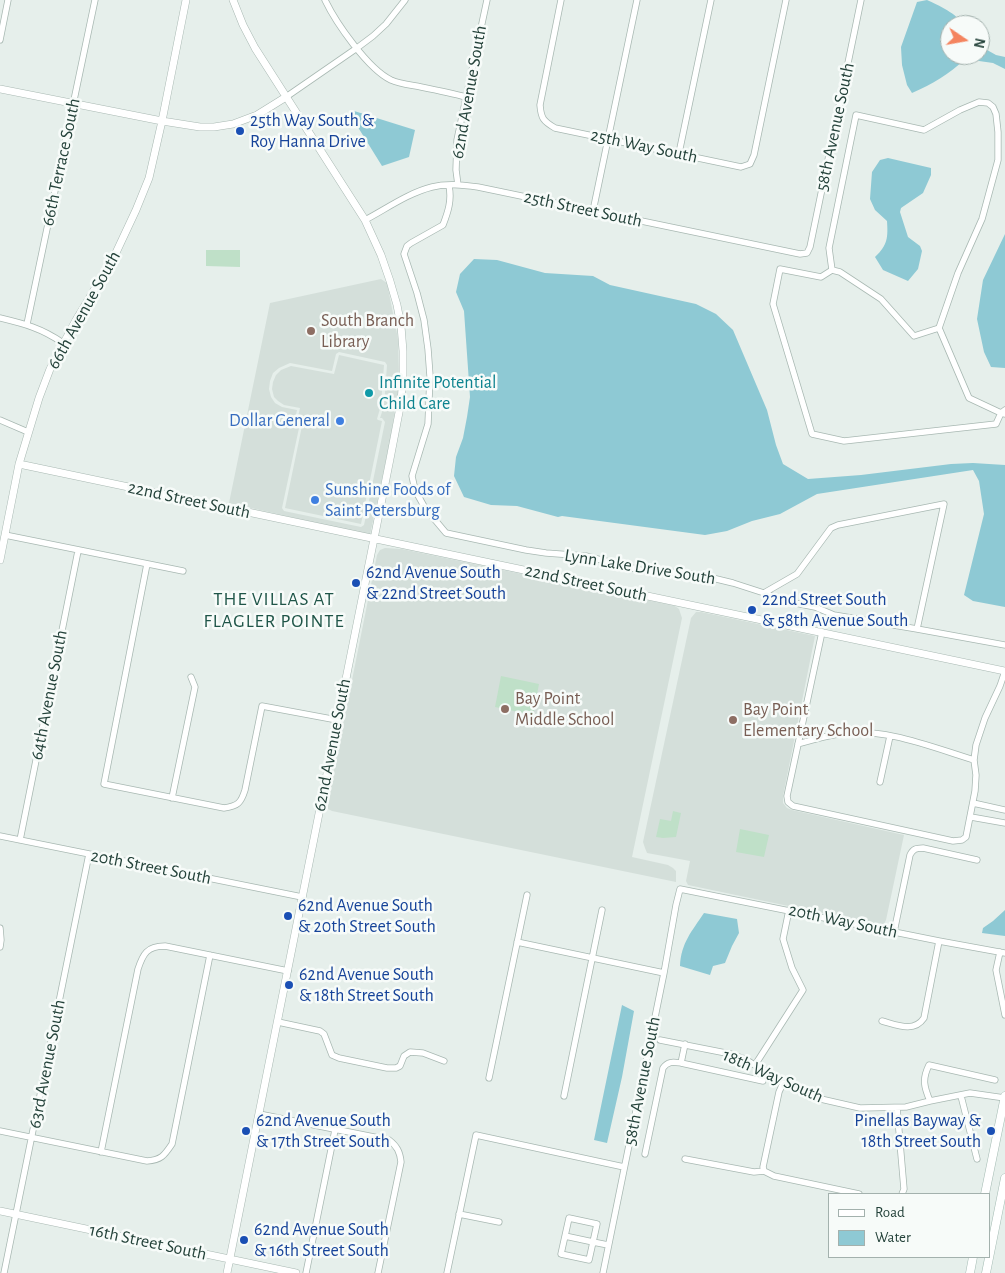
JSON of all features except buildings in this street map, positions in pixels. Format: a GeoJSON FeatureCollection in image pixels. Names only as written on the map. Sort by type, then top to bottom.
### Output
{"type":"FeatureCollection","features":[{"type":"Feature","properties":{"kind":"main road"},"geometry":{"type":"LineString","coordinates":[[985,1193],[1005,1097]]}},
{"type":"Feature","properties":{"kind":"main road"},"geometry":{"type":"LineString","coordinates":[[990,1256],[1002,1206],[1005,1178]]}},
{"type":"Feature","properties":{"kind":"main road"},"geometry":{"type":"LineString","coordinates":[[970,1273],[973,1258]]}},
{"type":"Feature","properties":{"kind":"main road"},"geometry":{"type":"LineString","coordinates":[[986,1273],[990,1258]]}},
{"type":"Feature","properties":{"kind":"street"},"geometry":{"type":"LineString","coordinates":[[0,40],[8,0]]}},
{"type":"Feature","properties":{"kind":"street","name":"66th Terrace South"},"geometry":{"type":"LineString","coordinates":[[27,324],[95,0]]}},
{"type":"Feature","properties":{"kind":"street","name":"66th Avenue South"},"geometry":{"type":"LineString","coordinates":[[0,560],[19,464],[50,369],[63,343],[114,257],[136,210],[148,178],[162,122],[186,0]]}},
{"type":"Feature","properties":{"kind":"street","name":"62nd Avenue South"},"geometry":{"type":"LineString","coordinates":[[227,1273],[401,402],[403,375],[401,326],[397,305],[381,255],[366,220],[255,48],[243,25],[234,0]]}},
{"type":"Feature","properties":{"kind":"street"},"geometry":{"type":"LineString","coordinates":[[325,0],[357,48],[381,74],[391,80],[404,84],[466,97]]}},
{"type":"Feature","properties":{"kind":"street"},"geometry":{"type":"LineString","coordinates":[[0,89],[162,122],[200,127],[233,124],[257,116],[357,48],[386,24],[405,0]]}},
{"type":"Feature","properties":{"kind":"street","name":"62nd Avenue South"},"geometry":{"type":"LineString","coordinates":[[458,185],[457,140],[486,0]]}},
{"type":"Feature","properties":{"kind":"street","name":"25th Way South"},"geometry":{"type":"LineString","coordinates":[[561,0],[540,105],[541,117],[547,124],[555,128],[741,167],[750,164],[754,155],[786,0]]}},
{"type":"Feature","properties":{"kind":"street"},"geometry":{"type":"LineString","coordinates":[[593,211],[637,0]]}},
{"type":"Feature","properties":{"kind":"street"},"geometry":{"type":"LineString","coordinates":[[679,153],[711,0]]}},
{"type":"Feature","properties":{"kind":"street","name":"58th Avenue South"},"geometry":{"type":"LineString","coordinates":[[807,254],[862,0]]}},
{"type":"Feature","properties":{"kind":"street"},"geometry":{"type":"LineString","coordinates":[[832,270],[829,248],[856,115],[924,130],[973,104],[979,102],[988,103],[993,107],[996,114],[998,132],[998,160],[995,174],[982,219],[958,273],[938,328],[969,398],[1004,412],[996,424],[844,441],[812,434],[773,304],[780,269],[821,277],[832,270],[840,272],[881,300],[914,336],[938,328]]}},
{"type":"Feature","properties":{"kind":"street","name":"25th Street South"},"geometry":{"type":"LineString","coordinates":[[366,220],[413,194],[433,187],[458,185],[478,187],[807,254]]}},
{"type":"Feature","properties":{"kind":"street","name":"Lynn Lake Drive South"},"geometry":{"type":"LineString","coordinates":[[449,186],[451,195],[444,225],[411,242],[404,254],[424,320],[428,349],[430,376],[428,424],[412,476],[414,490],[425,508],[446,533],[526,550],[586,556],[640,570],[700,575],[764,593]]}},
{"type":"Feature","properties":{"kind":"street"},"geometry":{"type":"LineString","coordinates":[[0,318],[27,324],[48,333],[63,343]]}},
{"type":"Feature","properties":{"kind":"street"},"geometry":{"type":"LineString","coordinates":[[0,420],[28,432]]}},
{"type":"Feature","properties":{"kind":"street","name":"22nd Street South"},"geometry":{"type":"LineString","coordinates":[[19,464],[1005,671]]}},
{"type":"Feature","properties":{"kind":"street"},"geometry":{"type":"LineString","coordinates":[[764,593],[796,574],[832,528],[838,525],[944,504],[917,629]]}},
{"type":"Feature","properties":{"kind":"street"},"geometry":{"type":"LineString","coordinates":[[5,535],[183,572]]}},
{"type":"Feature","properties":{"kind":"street","name":"64th Avenue South"},"geometry":{"type":"LineString","coordinates":[[20,840],[78,550]]}},
{"type":"Feature","properties":{"kind":"street"},"geometry":{"type":"LineString","coordinates":[[147,564],[104,784],[224,808],[235,807],[242,800],[245,790],[262,706],[337,720]]}},
{"type":"Feature","properties":{"kind":"street"},"geometry":{"type":"LineString","coordinates":[[764,593],[785,601],[815,607],[834,614],[1005,645]]}},
{"type":"Feature","properties":{"kind":"street"},"geometry":{"type":"LineString","coordinates":[[822,632],[787,796],[788,802],[793,806],[953,841],[962,840],[966,837],[973,803],[976,745],[982,725],[1005,671]]}},
{"type":"Feature","properties":{"kind":"street"},"geometry":{"type":"LineString","coordinates":[[172,798],[195,687],[191,677]]}},
{"type":"Feature","properties":{"kind":"street"},"geometry":{"type":"LineString","coordinates":[[798,744],[840,734],[873,733],[931,746],[974,760]]}},
{"type":"Feature","properties":{"kind":"street"},"geometry":{"type":"LineString","coordinates":[[880,782],[890,736]]}},
{"type":"Feature","properties":{"kind":"street"},"geometry":{"type":"LineString","coordinates":[[973,803],[1005,810]]}},
{"type":"Feature","properties":{"kind":"street"},"geometry":{"type":"LineString","coordinates":[[970,816],[1005,824]]}},
{"type":"Feature","properties":{"kind":"street","name":"20th Street South"},"geometry":{"type":"LineString","coordinates":[[0,836],[302,897]]}},
{"type":"Feature","properties":{"kind":"street"},"geometry":{"type":"LineString","coordinates":[[894,932],[912,851],[916,848],[923,848],[978,860]]}},
{"type":"Feature","properties":{"kind":"street","name":"63rd Avenue South"},"geometry":{"type":"LineString","coordinates":[[4,1273],[89,854]]}},
{"type":"Feature","properties":{"kind":"street","name":"58th Avenue South"},"geometry":{"type":"LineString","coordinates":[[603,1273],[680,888]]}},
{"type":"Feature","properties":{"kind":"street","name":"20th Way South"},"geometry":{"type":"LineString","coordinates":[[680,888],[1002,952]]}},
{"type":"Feature","properties":{"kind":"street"},"geometry":{"type":"LineString","coordinates":[[489,1078],[527,895]]}},
{"type":"Feature","properties":{"kind":"street"},"geometry":{"type":"LineString","coordinates":[[564,1096],[602,910]]}},
{"type":"Feature","properties":{"kind":"street"},"geometry":{"type":"LineString","coordinates":[[755,1065],[803,990],[792,968],[783,939],[789,910]]}},
{"type":"Feature","properties":{"kind":"street"},"geometry":{"type":"LineString","coordinates":[[0,928],[0,947]]}},
{"type":"Feature","properties":{"kind":"street"},"geometry":{"type":"LineString","coordinates":[[882,1022],[909,1027],[915,1027],[920,1024],[924,1018],[939,941]]}},
{"type":"Feature","properties":{"kind":"street"},"geometry":{"type":"LineString","coordinates":[[517,942],[664,973]]}},
{"type":"Feature","properties":{"kind":"street"},"geometry":{"type":"LineString","coordinates":[[101,1152],[142,956],[156,946],[165,946],[288,971]]}},
{"type":"Feature","properties":{"kind":"street"},"geometry":{"type":"LineString","coordinates":[[1002,952],[996,970],[1005,1016]]}},
{"type":"Feature","properties":{"kind":"street"},"geometry":{"type":"LineString","coordinates":[[0,1131],[147,1161],[156,1160],[165,1155],[172,1144],[210,955]]}},
{"type":"Feature","properties":{"kind":"street"},"geometry":{"type":"LineString","coordinates":[[278,1022],[324,1034],[332,1055],[339,1058],[393,1068],[400,1066],[404,1056],[410,1052],[423,1053],[444,1061]]}},
{"type":"Feature","properties":{"kind":"street","name":"18th Way South"},"geometry":{"type":"LineString","coordinates":[[660,1040],[731,1054],[745,1059],[782,1083],[812,1097],[860,1108],[906,1107],[970,1093],[1005,1097]]}},
{"type":"Feature","properties":{"kind":"street"},"geometry":{"type":"LineString","coordinates":[[681,1063],[685,1044]]}},
{"type":"Feature","properties":{"kind":"street"},"geometry":{"type":"LineString","coordinates":[[646,1154],[663,1068],[666,1064],[671,1062],[681,1063],[763,1081]]}},
{"type":"Feature","properties":{"kind":"street"},"geometry":{"type":"LineString","coordinates":[[930,1101],[924,1086],[926,1072],[930,1065],[995,1080]]}},
{"type":"Feature","properties":{"kind":"street"},"geometry":{"type":"LineString","coordinates":[[764,1171],[763,1167],[782,1083]]}},
{"type":"Feature","properties":{"kind":"street"},"geometry":{"type":"LineString","coordinates":[[961,1096],[977,1159]]}},
{"type":"Feature","properties":{"kind":"street"},"geometry":{"type":"LineString","coordinates":[[897,1108],[904,1189],[902,1193]]}},
{"type":"Feature","properties":{"kind":"street"},"geometry":{"type":"LineString","coordinates":[[259,1114],[389,1140],[395,1145],[400,1152],[401,1162],[378,1273]]}},
{"type":"Feature","properties":{"kind":"street"},"geometry":{"type":"LineString","coordinates":[[306,1273],[335,1130]]}},
{"type":"Feature","properties":{"kind":"street"},"geometry":{"type":"LineString","coordinates":[[447,1273],[476,1135],[624,1167]]}},
{"type":"Feature","properties":{"kind":"street"},"geometry":{"type":"LineString","coordinates":[[685,1159],[754,1172],[764,1171],[774,1176],[854,1193]]}},
{"type":"Feature","properties":{"kind":"street","name":"16th Street South"},"geometry":{"type":"LineString","coordinates":[[0,1211],[296,1273]]}},
{"type":"Feature","properties":{"kind":"street"},"geometry":{"type":"LineString","coordinates":[[459,1214],[499,1222]]}},
{"type":"Feature","properties":{"kind":"street"},"geometry":{"type":"LineString","coordinates":[[568,1218],[597,1224],[593,1242],[589,1260],[561,1254],[568,1218]]}},
{"type":"Feature","properties":{"kind":"street"},"geometry":{"type":"LineString","coordinates":[[565,1236],[608,1245]]}},
{"type":"Feature","properties":{"kind":"shaded area"},"geometry":{"type":"Polygon","coordinates":[[[381,279],[387,283],[398,339],[398,391],[390,441],[370,535],[229,503],[270,303],[381,279]],[[339,352],[336,354],[332,371],[290,363],[273,373],[269,389],[271,397],[275,403],[282,407],[297,410],[294,424],[299,428],[282,508],[284,511],[361,527],[364,525],[385,422],[380,418],[384,406],[387,365],[385,362],[339,352]]]}},
{"type":"Feature","properties":{"kind":"shaded area"},"geometry":{"type":"Polygon","coordinates":[[[339,355],[384,365],[381,405],[377,419],[382,421],[361,524],[285,508],[302,426],[296,425],[300,408],[284,405],[278,401],[274,397],[273,382],[281,370],[291,366],[334,374],[339,355]]]}},
{"type":"Feature","properties":{"kind":"shaded area","name":"Bay Point Middle School"},"geometry":{"type":"Polygon","coordinates":[[[385,548],[402,549],[675,606],[679,609],[682,618],[632,857],[668,865],[676,871],[676,882],[328,809],[328,800],[377,555],[380,550],[385,548]]]}},
{"type":"Feature","properties":{"kind":"shaded area","name":"Bay Point Elementary School"},"geometry":{"type":"Polygon","coordinates":[[[696,612],[815,636],[783,803],[792,810],[904,835],[884,924],[879,925],[688,885],[686,881],[690,861],[647,853],[643,842],[691,618],[696,612]]]}},
{"type":"Feature","properties":{"kind":"green space"},"geometry":{"type":"Polygon","coordinates":[[[206,250],[240,250],[240,267],[206,266],[206,250]]]}},
{"type":"Feature","properties":{"kind":"green space"},"geometry":{"type":"Polygon","coordinates":[[[501,676],[539,684],[533,715],[495,707],[501,676]]]}},
{"type":"Feature","properties":{"kind":"green space"},"geometry":{"type":"Polygon","coordinates":[[[673,811],[681,813],[676,837],[656,837],[660,819],[671,821],[673,811]]]}},
{"type":"Feature","properties":{"kind":"green space"},"geometry":{"type":"Polygon","coordinates":[[[740,829],[769,835],[764,857],[736,852],[740,829]]]}},
{"type":"Feature","properties":{"kind":"water"},"geometry":{"type":"Polygon","coordinates":[[[927,0],[953,15],[940,15],[940,65],[958,65],[927,86],[912,93],[907,85],[902,65],[901,47],[917,2],[927,0]]]}},
{"type":"Feature","properties":{"kind":"water"},"geometry":{"type":"Polygon","coordinates":[[[990,52],[1005,57],[1005,69],[990,63],[990,52]]]}},
{"type":"Feature","properties":{"kind":"water"},"geometry":{"type":"Polygon","coordinates":[[[351,110],[415,130],[409,157],[382,166],[351,116],[351,110]]]}},
{"type":"Feature","properties":{"kind":"water"},"geometry":{"type":"Polygon","coordinates":[[[888,158],[931,168],[931,175],[923,193],[901,208],[900,212],[908,237],[920,246],[922,251],[918,269],[908,281],[883,270],[875,257],[885,245],[887,221],[875,210],[870,199],[872,172],[880,160],[888,158]]]}},
{"type":"Feature","properties":{"kind":"water"},"geometry":{"type":"Polygon","coordinates":[[[1005,234],[1005,368],[991,367],[984,352],[977,319],[983,280],[1005,234]]]}},
{"type":"Feature","properties":{"kind":"water"},"geometry":{"type":"Polygon","coordinates":[[[474,259],[497,260],[545,273],[593,276],[610,285],[696,304],[716,314],[733,330],[767,410],[783,464],[808,479],[861,475],[951,464],[1005,465],[1005,607],[973,601],[964,595],[984,514],[979,481],[973,470],[817,494],[780,514],[752,521],[727,531],[705,535],[558,517],[517,506],[491,505],[464,497],[454,476],[456,457],[463,438],[470,397],[464,311],[456,292],[460,274],[474,259]]]}},
{"type":"Feature","properties":{"kind":"water"},"geometry":{"type":"Polygon","coordinates":[[[1005,910],[1005,936],[982,933],[983,928],[1005,910]]]}},
{"type":"Feature","properties":{"kind":"water"},"geometry":{"type":"Polygon","coordinates":[[[704,913],[737,919],[739,933],[725,963],[713,966],[710,975],[680,966],[685,944],[704,913]]]}},
{"type":"Feature","properties":{"kind":"water"},"geometry":{"type":"Polygon","coordinates":[[[622,1005],[634,1011],[607,1143],[594,1140],[622,1005]]]}},
{"type":"Feature","properties":{"kind":"place","name":"25th Way South & Roy Hanna Drive"},"geometry":{"type":"Point","coordinates":[240,131]}},
{"type":"Feature","properties":{"kind":"place","name":"South Branch Library"},"geometry":{"type":"Point","coordinates":[311,331]}},
{"type":"Feature","properties":{"kind":"place","name":"Infinite Potential Child Care"},"geometry":{"type":"Point","coordinates":[369,393]}},
{"type":"Feature","properties":{"kind":"place","name":"Dollar General"},"geometry":{"type":"Point","coordinates":[340,421]}},
{"type":"Feature","properties":{"kind":"place","name":"Sunshine Foods of Saint Petersburg"},"geometry":{"type":"Point","coordinates":[315,500]}},
{"type":"Feature","properties":{"kind":"place","name":"62nd Avenue South & 22nd Street South"},"geometry":{"type":"Point","coordinates":[356,583]}},
{"type":"Feature","properties":{"kind":"place","name":"22nd Street South & 58th Avenue South"},"geometry":{"type":"Point","coordinates":[752,610]}},
{"type":"Feature","properties":{"kind":"place","name":"Bay Point Middle School"},"geometry":{"type":"Point","coordinates":[505,709]}},
{"type":"Feature","properties":{"kind":"place","name":"Bay Point Elementary School"},"geometry":{"type":"Point","coordinates":[733,720]}},
{"type":"Feature","properties":{"kind":"place","name":"62nd Avenue South & 20th Street South"},"geometry":{"type":"Point","coordinates":[288,916]}},
{"type":"Feature","properties":{"kind":"place","name":"62nd Avenue South & 18th Street South"},"geometry":{"type":"Point","coordinates":[289,985]}},
{"type":"Feature","properties":{"kind":"place","name":"62nd Avenue South & 17th Street South"},"geometry":{"type":"Point","coordinates":[246,1131]}},
{"type":"Feature","properties":{"kind":"place","name":"Pinellas Bayway & 18th Street South"},"geometry":{"type":"Point","coordinates":[991,1131]}},
{"type":"Feature","properties":{"kind":"place","name":"62nd Avenue South & 16th Street South"},"geometry":{"type":"Point","coordinates":[244,1240]}},
{"type":"Feature","properties":{"kind":"district","name":"THE VILLAS AT FLAGLER POINTE"},"geometry":{"type":"Point","coordinates":[274,610]}}]}
